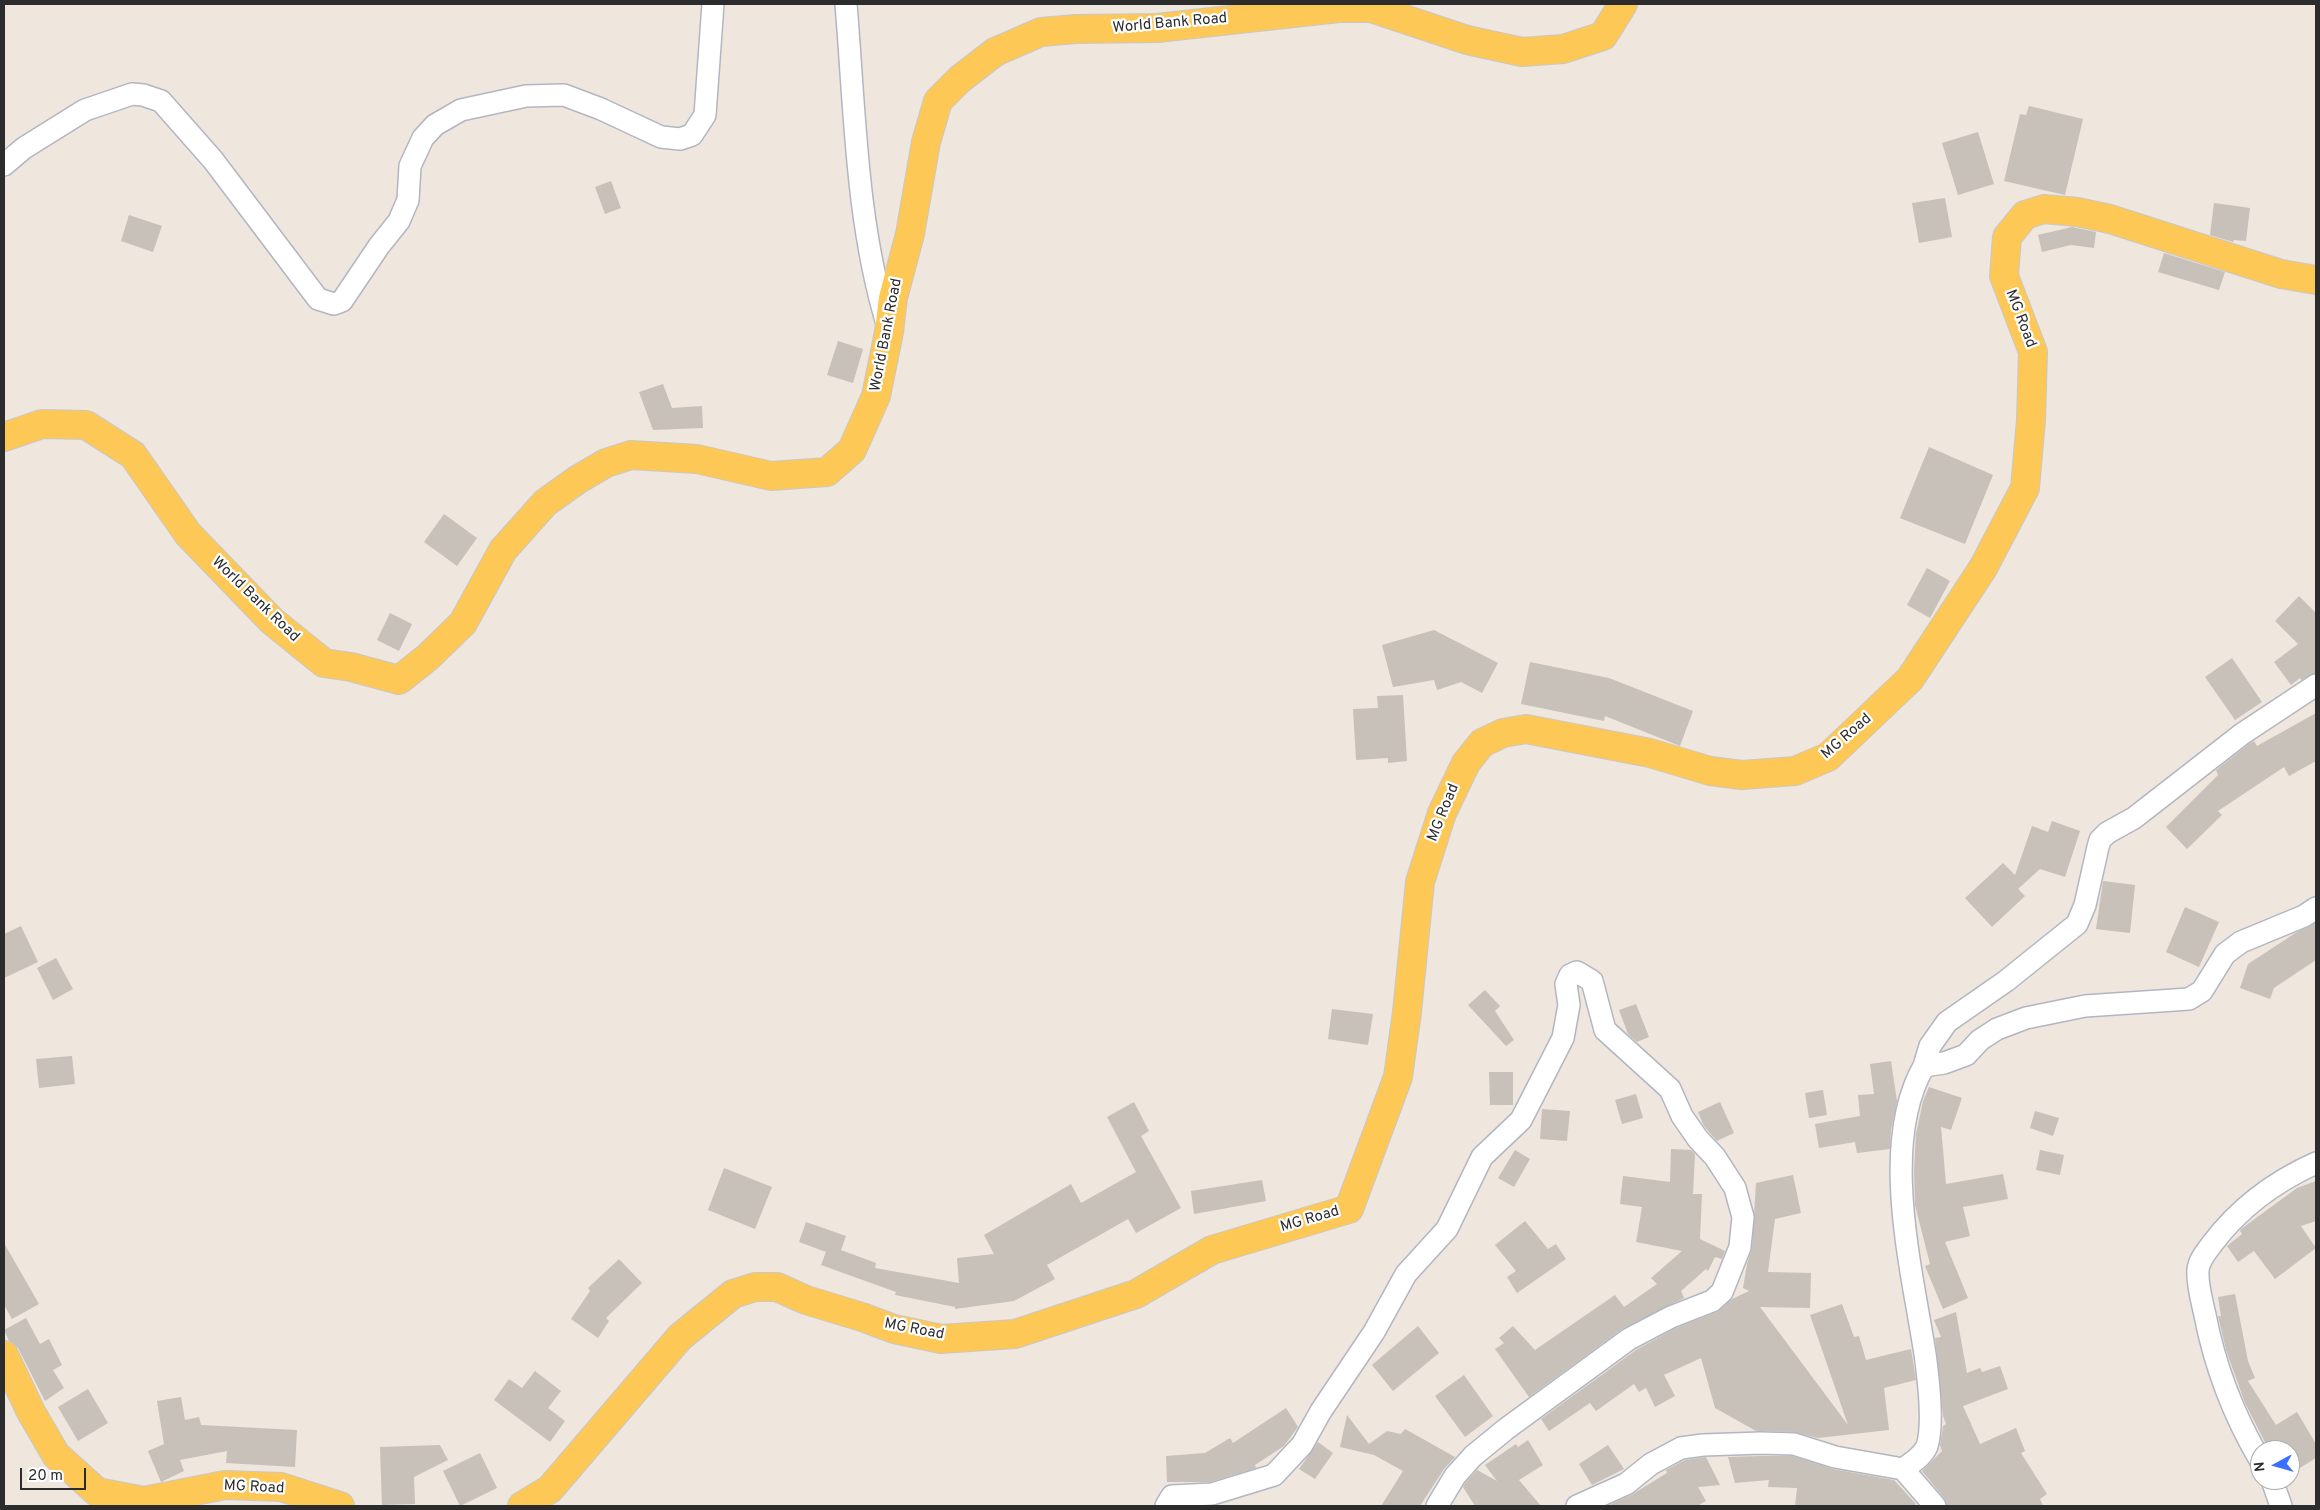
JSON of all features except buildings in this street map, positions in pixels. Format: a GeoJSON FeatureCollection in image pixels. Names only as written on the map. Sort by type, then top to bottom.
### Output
{"type":"FeatureCollection","features":[{"type":"Feature","properties":{"kind":"main road","name":"World Bank Road"},"geometry":{"type":"LineString","coordinates":[[4,437],[42,424],[86,424],[133,455],[188,534],[272,621],[324,663],[351,667],[399,680],[428,657],[463,622],[502,550],[545,503],[577,480],[606,464],[631,455],[697,459],[771,476],[827,472],[852,450],[876,396],[890,332],[893,298],[910,234],[926,142],[938,101],[960,79],[995,52],[1041,32],[1076,29],[1157,28],[1339,8],[1371,8],[1467,40],[1522,52],[1563,49],[1602,36],[1623,4]]}},
{"type":"Feature","properties":{"kind":"main road","name":"MG Road"},"geometry":{"type":"LineString","coordinates":[[522,1506],[550,1489],[680,1337],[733,1294],[755,1287],[777,1287],[806,1300],[894,1329],[941,1339],[1015,1334],[1136,1294],[1212,1250],[1349,1209],[1398,1077],[1407,1012],[1420,882],[1442,813],[1466,763],[1482,743],[1503,733],[1526,728],[1650,753],[1710,770],[1742,775],[1795,771],[1828,758],[1910,679],[1983,568],[2024,488],[2031,420],[2034,352],[2004,276],[2007,237],[2025,215],[2044,209],[2077,212],[2110,219],[2281,274],[2316,280]]}},
{"type":"Feature","properties":{"kind":"main road","name":"MG Road"},"geometry":{"type":"LineString","coordinates":[[4,1355],[30,1412],[56,1455],[98,1492],[144,1501],[225,1485],[281,1487],[340,1506]]}},
{"type":"Feature","properties":{"kind":"street"},"geometry":{"type":"LineString","coordinates":[[4,165],[24,148],[85,110],[132,94],[143,95],[161,101],[213,160],[318,299],[334,304],[342,301],[379,246],[399,221],[408,200],[410,166],[423,138],[435,125],[461,110],[526,96],[564,95],[601,109],[661,137],[680,139],[692,135],[705,115],[713,4]]}},
{"type":"Feature","properties":{"kind":"street"},"geometry":{"type":"LineString","coordinates":[[846,4],[861,197],[876,287],[890,332]]}},
{"type":"Feature","properties":{"kind":"street"},"geometry":{"type":"LineString","coordinates":[[1903,1469],[1917,1460],[1927,1446],[1929,1425],[1928,1379],[1908,1253],[1901,1179],[1904,1125],[1910,1097],[1924,1066],[1930,1046],[1947,1022],[2006,982],[2077,924],[2085,905],[2100,840],[2107,833],[2134,818],[2242,734],[2316,685]]}},
{"type":"Feature","properties":{"kind":"street"},"geometry":{"type":"LineString","coordinates":[[1924,1066],[1944,1063],[1966,1055],[1980,1040],[1997,1029],[2026,1018],[2084,1006],[2189,999],[2202,991],[2225,954],[2241,942],[2304,916],[2316,908]]}},
{"type":"Feature","properties":{"kind":"street"},"geometry":{"type":"LineString","coordinates":[[1166,1506],[1172,1496],[1212,1494],[1274,1475],[1302,1446],[1321,1410],[1374,1332],[1406,1274],[1447,1230],[1482,1157],[1521,1120],[1563,1038],[1569,1005],[1566,984],[1570,975],[1577,972],[1592,981],[1605,1030],[1670,1089],[1682,1116],[1698,1139],[1715,1157],[1735,1188],[1743,1217],[1740,1247],[1722,1292],[1712,1301],[1671,1317],[1629,1339],[1506,1430],[1473,1456],[1455,1476],[1437,1506]]}},
{"type":"Feature","properties":{"kind":"street"},"geometry":{"type":"LineString","coordinates":[[2250,1443],[2238,1422],[2221,1379],[2207,1333],[2198,1270],[2203,1256],[2224,1227],[2264,1192],[2316,1163]]}},
{"type":"Feature","properties":{"kind":"street"},"geometry":{"type":"LineString","coordinates":[[1578,1506],[1626,1484],[1651,1464],[1681,1448],[1703,1445],[1761,1443],[1794,1444],[1835,1457],[1903,1469],[1935,1506]]}},
{"type":"Feature","properties":{"kind":"street"},"geometry":{"type":"LineString","coordinates":[[2275,1490],[2281,1506]]}}]}
